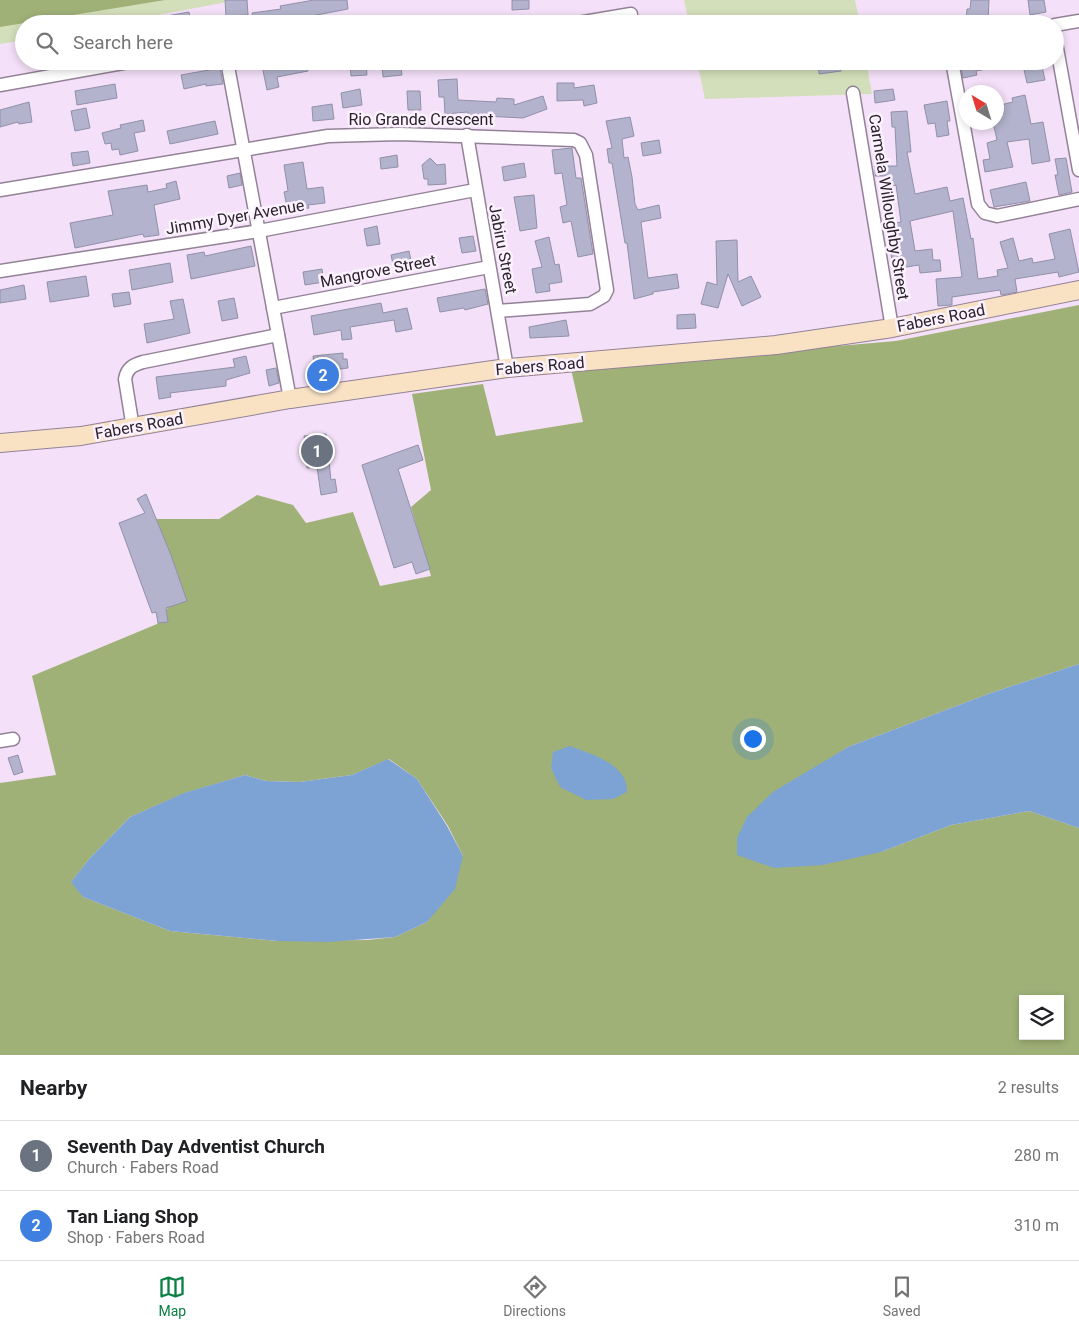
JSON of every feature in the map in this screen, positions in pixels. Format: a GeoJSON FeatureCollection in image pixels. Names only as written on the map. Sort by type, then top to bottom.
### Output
{"type":"FeatureCollection","features":[{"type":"Feature","properties":{"kind":"main road","name":"Fabers Road"},"geometry":{"type":"LineString","coordinates":[[0,443],[81,436],[290,399],[507,368],[776,345],[892,328],[1079,290]]}},
{"type":"Feature","properties":{"kind":"street"},"geometry":{"type":"LineString","coordinates":[[625,15],[631,14]]}},
{"type":"Feature","properties":{"kind":"street"},"geometry":{"type":"LineString","coordinates":[[1064,24],[1079,21]]}},
{"type":"Feature","properties":{"kind":"street"},"geometry":{"type":"LineString","coordinates":[[0,85],[84,70]]}},
{"type":"Feature","properties":{"kind":"street"},"geometry":{"type":"LineString","coordinates":[[229,70],[290,399]]}},
{"type":"Feature","properties":{"kind":"street"},"geometry":{"type":"LineString","coordinates":[[954,70],[978,204],[985,213],[997,216],[1079,199]]}},
{"type":"Feature","properties":{"kind":"street"},"geometry":{"type":"LineString","coordinates":[[1061,70],[1079,170]]}},
{"type":"Feature","properties":{"kind":"street","name":"Carmela Willoughby Street"},"geometry":{"type":"LineString","coordinates":[[853,92],[892,328]]}},
{"type":"Feature","properties":{"kind":"street","name":"Rio Grande Crescent"},"geometry":{"type":"LineString","coordinates":[[0,190],[328,136],[352,134],[467,135],[569,139],[580,143],[586,155],[607,284],[604,296],[590,304],[498,312]]}},
{"type":"Feature","properties":{"kind":"street","name":"Jabiru Street"},"geometry":{"type":"LineString","coordinates":[[467,135],[507,368]]}},
{"type":"Feature","properties":{"kind":"street","name":"Jimmy Dyer Avenue"},"geometry":{"type":"LineString","coordinates":[[0,271],[258,231],[475,190]]}},
{"type":"Feature","properties":{"kind":"street","name":"Mangrove Street"},"geometry":{"type":"LineString","coordinates":[[273,308],[489,267]]}},
{"type":"Feature","properties":{"kind":"street"},"geometry":{"type":"LineString","coordinates":[[133,428],[126,379],[126,372],[131,367],[143,362],[278,335]]}},
{"type":"Feature","properties":{"kind":"street"},"geometry":{"type":"LineString","coordinates":[[0,742],[13,739]]}},
{"type":"Feature","properties":{"kind":"green space"},"geometry":{"type":"Polygon","coordinates":[[[0,0],[238,0],[158,15],[15,15],[15,42],[0,44],[0,0]]]}},
{"type":"Feature","properties":{"kind":"green space"},"geometry":{"type":"Polygon","coordinates":[[[0,0],[165,0],[73,15],[15,15],[15,25],[0,27],[0,0]]]}},
{"type":"Feature","properties":{"kind":"green space"},"geometry":{"type":"Polygon","coordinates":[[[684,0],[855,0],[858,15],[687,15],[684,0]]]}},
{"type":"Feature","properties":{"kind":"green space"},"geometry":{"type":"Polygon","coordinates":[[[699,70],[868,70],[872,94],[705,99],[699,70]]]}},
{"type":"Feature","properties":{"kind":"green space"},"geometry":{"type":"Polygon","coordinates":[[[1079,305],[1079,664],[988,694],[848,747],[813,770],[881,852],[951,825],[1029,811],[1079,828],[1079,1055],[0,1055],[0,783],[56,775],[32,676],[157,624],[175,597],[154,519],[219,519],[257,495],[293,505],[306,523],[353,512],[380,586],[431,576],[411,507],[431,490],[412,394],[483,384],[496,436],[583,422],[571,369],[896,341],[1079,305]],[[389,759],[352,775],[300,782],[266,781],[245,775],[185,793],[130,817],[90,858],[72,881],[83,897],[170,931],[278,941],[367,940],[395,937],[427,922],[463,856],[448,826],[417,779],[389,759]]]}},
{"type":"Feature","properties":{"kind":"water"},"geometry":{"type":"Polygon","coordinates":[[[1079,664],[1079,828],[1029,811],[951,825],[881,852],[822,865],[774,868],[737,855],[737,838],[747,817],[773,792],[848,747],[988,694],[1079,664]]]}},
{"type":"Feature","properties":{"kind":"water"},"geometry":{"type":"Polygon","coordinates":[[[570,746],[598,757],[615,767],[626,782],[627,792],[613,799],[586,800],[560,787],[551,768],[553,752],[570,746]]]}},
{"type":"Feature","properties":{"kind":"water"},"geometry":{"type":"Polygon","coordinates":[[[388,759],[417,779],[447,826],[463,856],[455,889],[427,922],[395,937],[327,942],[278,941],[170,931],[83,897],[71,882],[90,858],[130,817],[184,793],[245,775],[266,781],[300,782],[352,775],[388,759]]]}},
{"type":"Feature","properties":{"kind":"building"},"geometry":{"type":"Polygon","coordinates":[[[225,0],[247,0],[248,15],[226,15],[225,0]]]}},
{"type":"Feature","properties":{"kind":"building"},"geometry":{"type":"Polygon","coordinates":[[[314,0],[347,0],[348,9],[317,15],[252,15],[252,13],[281,9],[280,6],[314,0]]]}},
{"type":"Feature","properties":{"kind":"building"},"geometry":{"type":"Polygon","coordinates":[[[512,0],[529,0],[529,9],[512,10],[512,0]]]}},
{"type":"Feature","properties":{"kind":"building"},"geometry":{"type":"Polygon","coordinates":[[[971,0],[989,0],[988,15],[967,15],[967,9],[970,9],[971,0]]]}},
{"type":"Feature","properties":{"kind":"building"},"geometry":{"type":"Polygon","coordinates":[[[1028,0],[1044,0],[1046,12],[1030,15],[1028,0]]]}},
{"type":"Feature","properties":{"kind":"building"},"geometry":{"type":"Polygon","coordinates":[[[189,12],[190,15],[172,15],[189,12]]]}},
{"type":"Feature","properties":{"kind":"building"},"geometry":{"type":"Polygon","coordinates":[[[220,70],[223,84],[206,86],[206,84],[184,89],[181,75],[220,70]]]}},
{"type":"Feature","properties":{"kind":"building"},"geometry":{"type":"Polygon","coordinates":[[[263,70],[308,70],[277,77],[279,87],[267,90],[263,70]]]}},
{"type":"Feature","properties":{"kind":"building"},"geometry":{"type":"Polygon","coordinates":[[[351,70],[367,70],[367,75],[351,76],[351,70]]]}},
{"type":"Feature","properties":{"kind":"building"},"geometry":{"type":"Polygon","coordinates":[[[382,70],[401,70],[402,75],[383,77],[382,70]]]}},
{"type":"Feature","properties":{"kind":"building"},"geometry":{"type":"Polygon","coordinates":[[[819,70],[841,71],[819,74],[819,70]]]}},
{"type":"Feature","properties":{"kind":"building"},"geometry":{"type":"Polygon","coordinates":[[[962,70],[981,70],[976,71],[977,75],[963,78],[962,70]]]}},
{"type":"Feature","properties":{"kind":"building"},"geometry":{"type":"Polygon","coordinates":[[[1024,70],[1043,70],[1045,80],[1027,83],[1024,70]]]}},
{"type":"Feature","properties":{"kind":"building"},"geometry":{"type":"Polygon","coordinates":[[[457,79],[458,100],[496,102],[497,98],[514,99],[514,105],[543,96],[547,109],[523,118],[483,116],[483,119],[467,118],[468,112],[445,114],[444,97],[439,97],[438,80],[457,79]]]}},
{"type":"Feature","properties":{"kind":"building"},"geometry":{"type":"Polygon","coordinates":[[[557,83],[574,83],[574,88],[594,85],[597,103],[584,106],[583,100],[557,101],[557,83]]]}},
{"type":"Feature","properties":{"kind":"building"},"geometry":{"type":"Polygon","coordinates":[[[115,84],[117,98],[77,105],[75,91],[115,84]]]}},
{"type":"Feature","properties":{"kind":"building"},"geometry":{"type":"Polygon","coordinates":[[[360,89],[362,105],[343,108],[341,93],[360,89]]]}},
{"type":"Feature","properties":{"kind":"building"},"geometry":{"type":"Polygon","coordinates":[[[893,89],[895,100],[875,103],[874,91],[893,89]]]}},
{"type":"Feature","properties":{"kind":"building"},"geometry":{"type":"Polygon","coordinates":[[[407,91],[420,91],[421,110],[408,110],[407,91]]]}},
{"type":"Feature","properties":{"kind":"building"},"geometry":{"type":"Polygon","coordinates":[[[1025,95],[1031,124],[1043,122],[1050,161],[1032,164],[1029,139],[1007,142],[1013,167],[985,172],[983,160],[990,159],[987,143],[997,140],[995,130],[1004,130],[1004,104],[1013,102],[1012,98],[1025,95]]]}},
{"type":"Feature","properties":{"kind":"building"},"geometry":{"type":"Polygon","coordinates":[[[947,101],[950,121],[947,121],[949,135],[937,137],[935,123],[928,124],[924,105],[947,101]]]}},
{"type":"Feature","properties":{"kind":"building"},"geometry":{"type":"Polygon","coordinates":[[[29,102],[32,122],[19,124],[18,122],[0,127],[0,110],[29,102]]]}},
{"type":"Feature","properties":{"kind":"building"},"geometry":{"type":"Polygon","coordinates":[[[332,104],[334,119],[313,121],[312,107],[332,104]]]}},
{"type":"Feature","properties":{"kind":"building"},"geometry":{"type":"Polygon","coordinates":[[[86,108],[90,128],[75,131],[71,111],[86,108]]]}},
{"type":"Feature","properties":{"kind":"building"},"geometry":{"type":"Polygon","coordinates":[[[907,111],[911,152],[907,152],[915,194],[947,187],[950,201],[963,198],[971,239],[973,238],[978,279],[998,276],[997,270],[1008,268],[1000,242],[1013,238],[1019,261],[1032,258],[1033,263],[1055,259],[1049,234],[1070,229],[1079,272],[1059,277],[1058,272],[1015,279],[1017,292],[1001,295],[1000,290],[952,297],[952,305],[938,306],[936,279],[962,277],[953,211],[910,221],[915,251],[932,249],[933,260],[940,260],[941,271],[920,273],[919,265],[894,269],[885,225],[901,222],[896,185],[892,186],[891,176],[875,176],[875,166],[897,166],[895,127],[892,127],[891,112],[907,111]]]}},
{"type":"Feature","properties":{"kind":"building"},"geometry":{"type":"Polygon","coordinates":[[[630,117],[634,136],[622,139],[624,158],[628,157],[632,177],[635,204],[638,210],[659,205],[661,218],[641,222],[648,278],[677,274],[679,288],[653,292],[653,294],[634,299],[627,243],[625,243],[612,163],[609,163],[607,149],[612,148],[606,121],[630,117]]]}},
{"type":"Feature","properties":{"kind":"building"},"geometry":{"type":"Polygon","coordinates":[[[143,120],[145,131],[134,133],[138,151],[120,155],[119,149],[112,150],[111,143],[105,144],[102,133],[121,128],[120,125],[143,120]]]}},
{"type":"Feature","properties":{"kind":"building"},"geometry":{"type":"Polygon","coordinates":[[[215,121],[218,134],[170,144],[167,131],[215,121]]]}},
{"type":"Feature","properties":{"kind":"building"},"geometry":{"type":"Polygon","coordinates":[[[659,140],[661,153],[643,156],[641,143],[659,140]]]}},
{"type":"Feature","properties":{"kind":"building"},"geometry":{"type":"Polygon","coordinates":[[[572,148],[576,178],[581,178],[593,254],[578,257],[571,221],[563,223],[560,207],[567,205],[562,173],[555,174],[552,150],[572,148]]]}},
{"type":"Feature","properties":{"kind":"building"},"geometry":{"type":"Polygon","coordinates":[[[88,151],[90,163],[73,166],[71,153],[88,151]]]}},
{"type":"Feature","properties":{"kind":"building"},"geometry":{"type":"Polygon","coordinates":[[[397,155],[398,167],[381,169],[380,158],[397,155]]]}},
{"type":"Feature","properties":{"kind":"building"},"geometry":{"type":"Polygon","coordinates":[[[430,158],[437,165],[445,164],[446,184],[428,185],[428,179],[424,179],[422,165],[430,158]]]}},
{"type":"Feature","properties":{"kind":"building"},"geometry":{"type":"Polygon","coordinates":[[[1066,158],[1072,192],[1059,195],[1055,175],[1058,175],[1055,159],[1066,158]]]}},
{"type":"Feature","properties":{"kind":"building"},"geometry":{"type":"Polygon","coordinates":[[[303,162],[307,189],[323,187],[325,203],[308,205],[309,208],[288,212],[284,192],[288,191],[284,165],[303,162]]]}},
{"type":"Feature","properties":{"kind":"building"},"geometry":{"type":"Polygon","coordinates":[[[524,163],[526,177],[504,181],[502,167],[524,163]]]}},
{"type":"Feature","properties":{"kind":"building"},"geometry":{"type":"Polygon","coordinates":[[[240,173],[242,185],[229,188],[227,176],[240,173]]]}},
{"type":"Feature","properties":{"kind":"building"},"geometry":{"type":"Polygon","coordinates":[[[176,181],[180,199],[154,205],[159,235],[144,237],[143,234],[75,248],[70,223],[113,215],[108,191],[147,185],[148,192],[167,188],[166,184],[176,181]]]}},
{"type":"Feature","properties":{"kind":"building"},"geometry":{"type":"Polygon","coordinates":[[[1026,182],[1030,201],[994,207],[990,190],[1026,182]]]}},
{"type":"Feature","properties":{"kind":"building"},"geometry":{"type":"Polygon","coordinates":[[[534,195],[537,228],[520,231],[514,197],[534,195]]]}},
{"type":"Feature","properties":{"kind":"building"},"geometry":{"type":"Polygon","coordinates":[[[377,226],[380,244],[367,246],[364,229],[377,226]]]}},
{"type":"Feature","properties":{"kind":"building"},"geometry":{"type":"Polygon","coordinates":[[[473,236],[476,251],[462,253],[459,238],[473,236]]]}},
{"type":"Feature","properties":{"kind":"building"},"geometry":{"type":"Polygon","coordinates":[[[549,237],[555,265],[559,264],[562,282],[549,284],[550,291],[536,293],[532,269],[542,267],[535,241],[549,237]]]}},
{"type":"Feature","properties":{"kind":"building"},"geometry":{"type":"Polygon","coordinates":[[[737,240],[738,282],[751,276],[761,297],[742,306],[728,274],[718,308],[701,304],[707,282],[717,285],[716,241],[737,240]]]}},
{"type":"Feature","properties":{"kind":"building"},"geometry":{"type":"Polygon","coordinates":[[[251,246],[255,266],[191,279],[187,255],[204,252],[205,256],[251,246]]]}},
{"type":"Feature","properties":{"kind":"building"},"geometry":{"type":"Polygon","coordinates":[[[409,251],[412,265],[394,269],[391,255],[409,251]]]}},
{"type":"Feature","properties":{"kind":"building"},"geometry":{"type":"Polygon","coordinates":[[[170,263],[173,282],[132,290],[129,270],[170,263]]]}},
{"type":"Feature","properties":{"kind":"building"},"geometry":{"type":"Polygon","coordinates":[[[322,269],[324,282],[305,285],[303,272],[322,269]]]}},
{"type":"Feature","properties":{"kind":"building"},"geometry":{"type":"Polygon","coordinates":[[[86,276],[89,296],[50,302],[47,282],[86,276]]]}},
{"type":"Feature","properties":{"kind":"building"},"geometry":{"type":"Polygon","coordinates":[[[24,285],[26,299],[0,303],[0,290],[24,285]]]}},
{"type":"Feature","properties":{"kind":"building"},"geometry":{"type":"Polygon","coordinates":[[[485,289],[488,304],[465,310],[464,308],[440,312],[437,298],[485,289]]]}},
{"type":"Feature","properties":{"kind":"building"},"geometry":{"type":"Polygon","coordinates":[[[129,292],[131,304],[114,307],[112,294],[129,292]]]}},
{"type":"Feature","properties":{"kind":"building"},"geometry":{"type":"Polygon","coordinates":[[[234,298],[238,318],[222,321],[218,301],[234,298]]]}},
{"type":"Feature","properties":{"kind":"building"},"geometry":{"type":"Polygon","coordinates":[[[183,299],[190,333],[147,343],[144,324],[174,319],[170,301],[183,299]]]}},
{"type":"Feature","properties":{"kind":"building"},"geometry":{"type":"Polygon","coordinates":[[[381,303],[383,313],[407,308],[412,329],[396,332],[394,320],[350,327],[352,339],[342,340],[341,330],[314,335],[311,316],[381,303]]]}},
{"type":"Feature","properties":{"kind":"building"},"geometry":{"type":"Polygon","coordinates":[[[695,314],[696,328],[677,329],[677,315],[695,314]]]}},
{"type":"Feature","properties":{"kind":"building"},"geometry":{"type":"Polygon","coordinates":[[[566,320],[569,336],[530,338],[529,327],[566,320]]]}},
{"type":"Feature","properties":{"kind":"building"},"geometry":{"type":"Polygon","coordinates":[[[343,353],[343,359],[347,359],[348,368],[315,372],[313,356],[343,353]]]}},
{"type":"Feature","properties":{"kind":"building"},"geometry":{"type":"Polygon","coordinates":[[[246,356],[250,373],[226,380],[226,386],[170,393],[171,397],[159,399],[156,377],[235,367],[233,359],[246,356]]]}},
{"type":"Feature","properties":{"kind":"building"},"geometry":{"type":"Polygon","coordinates":[[[276,368],[279,383],[269,386],[266,370],[276,368]]]}},
{"type":"Feature","properties":{"kind":"building"},"geometry":{"type":"Polygon","coordinates":[[[326,434],[331,480],[335,479],[337,492],[321,495],[317,467],[307,468],[304,436],[326,434]]]}},
{"type":"Feature","properties":{"kind":"building"},"geometry":{"type":"Polygon","coordinates":[[[418,445],[423,460],[398,469],[430,569],[416,574],[412,562],[394,568],[362,465],[418,445]]]}},
{"type":"Feature","properties":{"kind":"building"},"geometry":{"type":"Polygon","coordinates":[[[146,494],[171,555],[187,601],[166,608],[168,622],[158,623],[156,612],[152,613],[119,523],[145,513],[137,499],[146,494]]]}},
{"type":"Feature","properties":{"kind":"building"},"geometry":{"type":"Polygon","coordinates":[[[18,755],[23,772],[14,775],[8,758],[18,755]]]}},
{"type":"Feature","properties":{"kind":"place","name":"Tan Liang Shop"},"geometry":{"type":"Point","coordinates":[323,375]}},
{"type":"Feature","properties":{"kind":"place","name":"Seventh Day Adventist Church"},"geometry":{"type":"Point","coordinates":[317,451]}}]}
